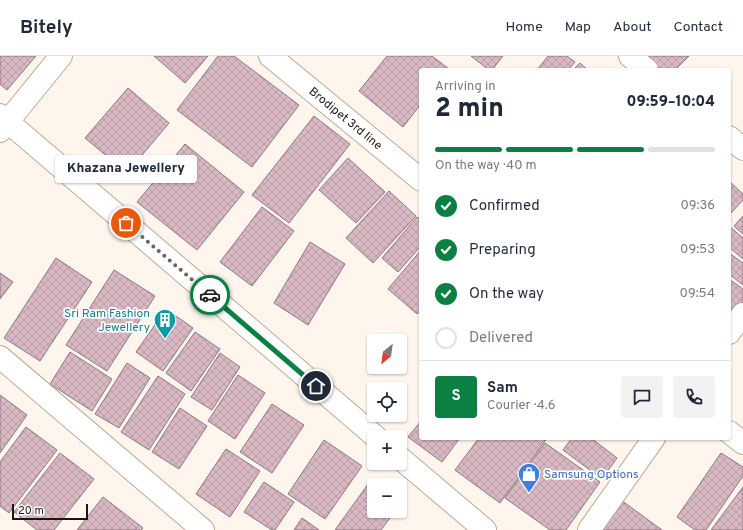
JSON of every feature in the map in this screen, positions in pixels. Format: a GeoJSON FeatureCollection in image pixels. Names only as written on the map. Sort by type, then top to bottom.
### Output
{"type":"FeatureCollection","features":[{"type":"Feature","properties":{"kind":"street"},"geometry":{"type":"LineString","coordinates":[[60,56],[2,122],[368,430]]}},
{"type":"Feature","properties":{"kind":"street","name":"Brodipet 3rd line"},"geometry":{"type":"LineString","coordinates":[[270,56],[419,178]]}},
{"type":"Feature","properties":{"kind":"street"},"geometry":{"type":"LineString","coordinates":[[630,56],[645,68]]}},
{"type":"Feature","properties":{"kind":"street"},"geometry":{"type":"LineString","coordinates":[[731,330],[743,314]]}},
{"type":"Feature","properties":{"kind":"street"},"geometry":{"type":"LineString","coordinates":[[0,357],[203,530]]}},
{"type":"Feature","properties":{"kind":"street"},"geometry":{"type":"LineString","coordinates":[[731,434],[743,443]]}},
{"type":"Feature","properties":{"kind":"street"},"geometry":{"type":"LineString","coordinates":[[589,530],[653,440]]}},
{"type":"Feature","properties":{"kind":"street"},"geometry":{"type":"LineString","coordinates":[[407,464],[485,530]]}},
{"type":"Feature","properties":{"kind":"building"},"geometry":{"type":"Polygon","coordinates":[[[0,56],[36,56],[7,90],[0,84],[0,56]]]}},
{"type":"Feature","properties":{"kind":"building"},"geometry":{"type":"Polygon","coordinates":[[[154,56],[208,56],[185,83],[154,56]]]}},
{"type":"Feature","properties":{"kind":"building"},"geometry":{"type":"Polygon","coordinates":[[[218,56],[234,56],[299,105],[252,167],[177,110],[218,56]]]}},
{"type":"Feature","properties":{"kind":"building"},"geometry":{"type":"Polygon","coordinates":[[[387,56],[432,56],[448,68],[419,68],[419,107],[403,127],[359,91],[387,56]]]}},
{"type":"Feature","properties":{"kind":"building"},"geometry":{"type":"Polygon","coordinates":[[[471,56],[503,56],[494,68],[486,68],[471,56]]]}},
{"type":"Feature","properties":{"kind":"building"},"geometry":{"type":"Polygon","coordinates":[[[548,56],[567,56],[575,62],[570,68],[539,68],[548,56]]]}},
{"type":"Feature","properties":{"kind":"building"},"geometry":{"type":"Polygon","coordinates":[[[646,56],[689,56],[677,68],[659,68],[646,56]]]}},
{"type":"Feature","properties":{"kind":"building"},"geometry":{"type":"Polygon","coordinates":[[[580,63],[586,68],[575,68],[580,63]]]}},
{"type":"Feature","properties":{"kind":"building"},"geometry":{"type":"Polygon","coordinates":[[[128,88],[169,123],[127,173],[85,138],[128,88]]]}},
{"type":"Feature","properties":{"kind":"building"},"geometry":{"type":"Polygon","coordinates":[[[314,116],[350,144],[289,223],[252,195],[314,116]]]}},
{"type":"Feature","properties":{"kind":"building"},"geometry":{"type":"Polygon","coordinates":[[[185,144],[244,192],[197,250],[137,202],[185,144]]]}},
{"type":"Feature","properties":{"kind":"building"},"geometry":{"type":"Polygon","coordinates":[[[348,158],[385,192],[356,223],[319,190],[348,158]]]}},
{"type":"Feature","properties":{"kind":"building"},"geometry":{"type":"Polygon","coordinates":[[[731,183],[743,194],[743,200],[731,213],[731,183]]]}},
{"type":"Feature","properties":{"kind":"building"},"geometry":{"type":"Polygon","coordinates":[[[389,191],[416,216],[373,263],[346,238],[389,191]]]}},
{"type":"Feature","properties":{"kind":"building"},"geometry":{"type":"Polygon","coordinates":[[[262,207],[294,231],[252,286],[220,262],[262,207]]]}},
{"type":"Feature","properties":{"kind":"building"},"geometry":{"type":"Polygon","coordinates":[[[743,216],[743,234],[734,226],[743,216]]]}},
{"type":"Feature","properties":{"kind":"building"},"geometry":{"type":"Polygon","coordinates":[[[417,217],[419,218],[419,248],[398,272],[382,258],[417,217]]]}},
{"type":"Feature","properties":{"kind":"building"},"geometry":{"type":"Polygon","coordinates":[[[731,228],[743,238],[743,259],[731,249],[731,228]]]}},
{"type":"Feature","properties":{"kind":"building"},"geometry":{"type":"Polygon","coordinates":[[[310,242],[345,264],[308,325],[274,303],[310,242]]]}},
{"type":"Feature","properties":{"kind":"building"},"geometry":{"type":"Polygon","coordinates":[[[419,252],[419,312],[417,314],[388,289],[419,252]]]}},
{"type":"Feature","properties":{"kind":"building"},"geometry":{"type":"Polygon","coordinates":[[[731,254],[743,263],[743,285],[731,276],[731,254]]]}},
{"type":"Feature","properties":{"kind":"building"},"geometry":{"type":"Polygon","coordinates":[[[56,258],[92,282],[40,361],[4,338],[56,258]]]}},
{"type":"Feature","properties":{"kind":"building"},"geometry":{"type":"Polygon","coordinates":[[[114,270],[155,296],[107,371],[66,345],[114,270]]]}},
{"type":"Feature","properties":{"kind":"building"},"geometry":{"type":"Polygon","coordinates":[[[0,273],[13,282],[0,299],[0,273]]]}},
{"type":"Feature","properties":{"kind":"building"},"geometry":{"type":"Polygon","coordinates":[[[731,280],[743,289],[743,300],[731,317],[731,280]]]}},
{"type":"Feature","properties":{"kind":"building","name":"Sri Ram Fashion Jewellery"},"geometry":{"type":"Polygon","coordinates":[[[166,309],[193,328],[163,371],[136,352],[166,309]]]}},
{"type":"Feature","properties":{"kind":"building"},"geometry":{"type":"Polygon","coordinates":[[[195,332],[220,349],[191,391],[166,373],[195,332]]]}},
{"type":"Feature","properties":{"kind":"building"},"geometry":{"type":"Polygon","coordinates":[[[70,352],[112,379],[92,411],[50,384],[70,352]]]}},
{"type":"Feature","properties":{"kind":"building"},"geometry":{"type":"Polygon","coordinates":[[[220,353],[240,367],[212,410],[191,397],[220,353]]]}},
{"type":"Feature","properties":{"kind":"building"},"geometry":{"type":"Polygon","coordinates":[[[127,363],[150,378],[119,428],[95,414],[127,363]]]}},
{"type":"Feature","properties":{"kind":"building"},"geometry":{"type":"Polygon","coordinates":[[[238,375],[265,393],[235,439],[208,421],[238,375]]]}},
{"type":"Feature","properties":{"kind":"building"},"geometry":{"type":"Polygon","coordinates":[[[158,376],[185,394],[149,450],[121,432],[158,376]]]}},
{"type":"Feature","properties":{"kind":"building"},"geometry":{"type":"Polygon","coordinates":[[[0,395],[27,415],[0,453],[0,395]]]}},
{"type":"Feature","properties":{"kind":"building"},"geometry":{"type":"Polygon","coordinates":[[[272,404],[304,425],[272,473],[240,452],[272,404]]]}},
{"type":"Feature","properties":{"kind":"building"},"geometry":{"type":"Polygon","coordinates":[[[180,408],[207,426],[179,469],[152,452],[180,408]]]}},
{"type":"Feature","properties":{"kind":"building"},"geometry":{"type":"Polygon","coordinates":[[[419,423],[419,440],[458,440],[442,462],[408,437],[419,423]]]}},
{"type":"Feature","properties":{"kind":"building"},"geometry":{"type":"Polygon","coordinates":[[[26,427],[57,450],[9,513],[0,506],[0,462],[26,427]]]}},
{"type":"Feature","properties":{"kind":"building"},"geometry":{"type":"Polygon","coordinates":[[[324,440],[362,466],[325,519],[288,494],[324,440]]]}},
{"type":"Feature","properties":{"kind":"building"},"geometry":{"type":"Polygon","coordinates":[[[478,440],[546,440],[500,503],[455,470],[478,440]]]}},
{"type":"Feature","properties":{"kind":"building"},"geometry":{"type":"Polygon","coordinates":[[[570,440],[594,440],[617,458],[602,479],[563,450],[570,440]]]}},
{"type":"Feature","properties":{"kind":"building"},"geometry":{"type":"Polygon","coordinates":[[[545,443],[600,482],[566,530],[550,530],[505,498],[545,443]]]}},
{"type":"Feature","properties":{"kind":"building"},"geometry":{"type":"Polygon","coordinates":[[[226,449],[260,471],[230,517],[196,494],[226,449]]]}},
{"type":"Feature","properties":{"kind":"building"},"geometry":{"type":"Polygon","coordinates":[[[60,453],[94,479],[54,530],[37,530],[14,512],[60,453]]]}},
{"type":"Feature","properties":{"kind":"building"},"geometry":{"type":"Polygon","coordinates":[[[721,453],[743,467],[743,476],[706,530],[695,530],[677,517],[721,453]]]}},
{"type":"Feature","properties":{"kind":"building"},"geometry":{"type":"Polygon","coordinates":[[[264,482],[294,502],[275,530],[272,530],[244,512],[264,482]]]}},
{"type":"Feature","properties":{"kind":"building"},"geometry":{"type":"Polygon","coordinates":[[[367,486],[367,518],[390,518],[381,530],[335,530],[367,486]]]}},
{"type":"Feature","properties":{"kind":"building"},"geometry":{"type":"Polygon","coordinates":[[[743,487],[743,530],[711,530],[743,487]]]}},
{"type":"Feature","properties":{"kind":"building"},"geometry":{"type":"Polygon","coordinates":[[[103,497],[143,528],[141,530],[77,530],[103,497]]]}},
{"type":"Feature","properties":{"kind":"building"},"geometry":{"type":"Polygon","coordinates":[[[621,500],[662,530],[599,530],[621,500]]]}},
{"type":"Feature","properties":{"kind":"building"},"geometry":{"type":"Polygon","coordinates":[[[302,518],[319,530],[294,530],[302,518]]]}},
{"type":"Feature","properties":{"kind":"way so far"},"geometry":{"type":"LineString","coordinates":[[126,223],[210,295]]}},
{"type":"Feature","properties":{"kind":"place","name":"Khazana Jewellery"},"geometry":{"type":"Point","coordinates":[126,223]}},
{"type":"Feature","properties":{"kind":"place","name":"Sri Ram Fashion Jewellery"},"geometry":{"type":"Point","coordinates":[165,340]}},
{"type":"Feature","properties":{"kind":"place","name":"Samsung Options"},"geometry":{"type":"Point","coordinates":[529,494]}},
{"type":"Feature","properties":{"kind":"route"},"geometry":{"type":"LineString","coordinates":[[210,295],[316,386]]}}]}
